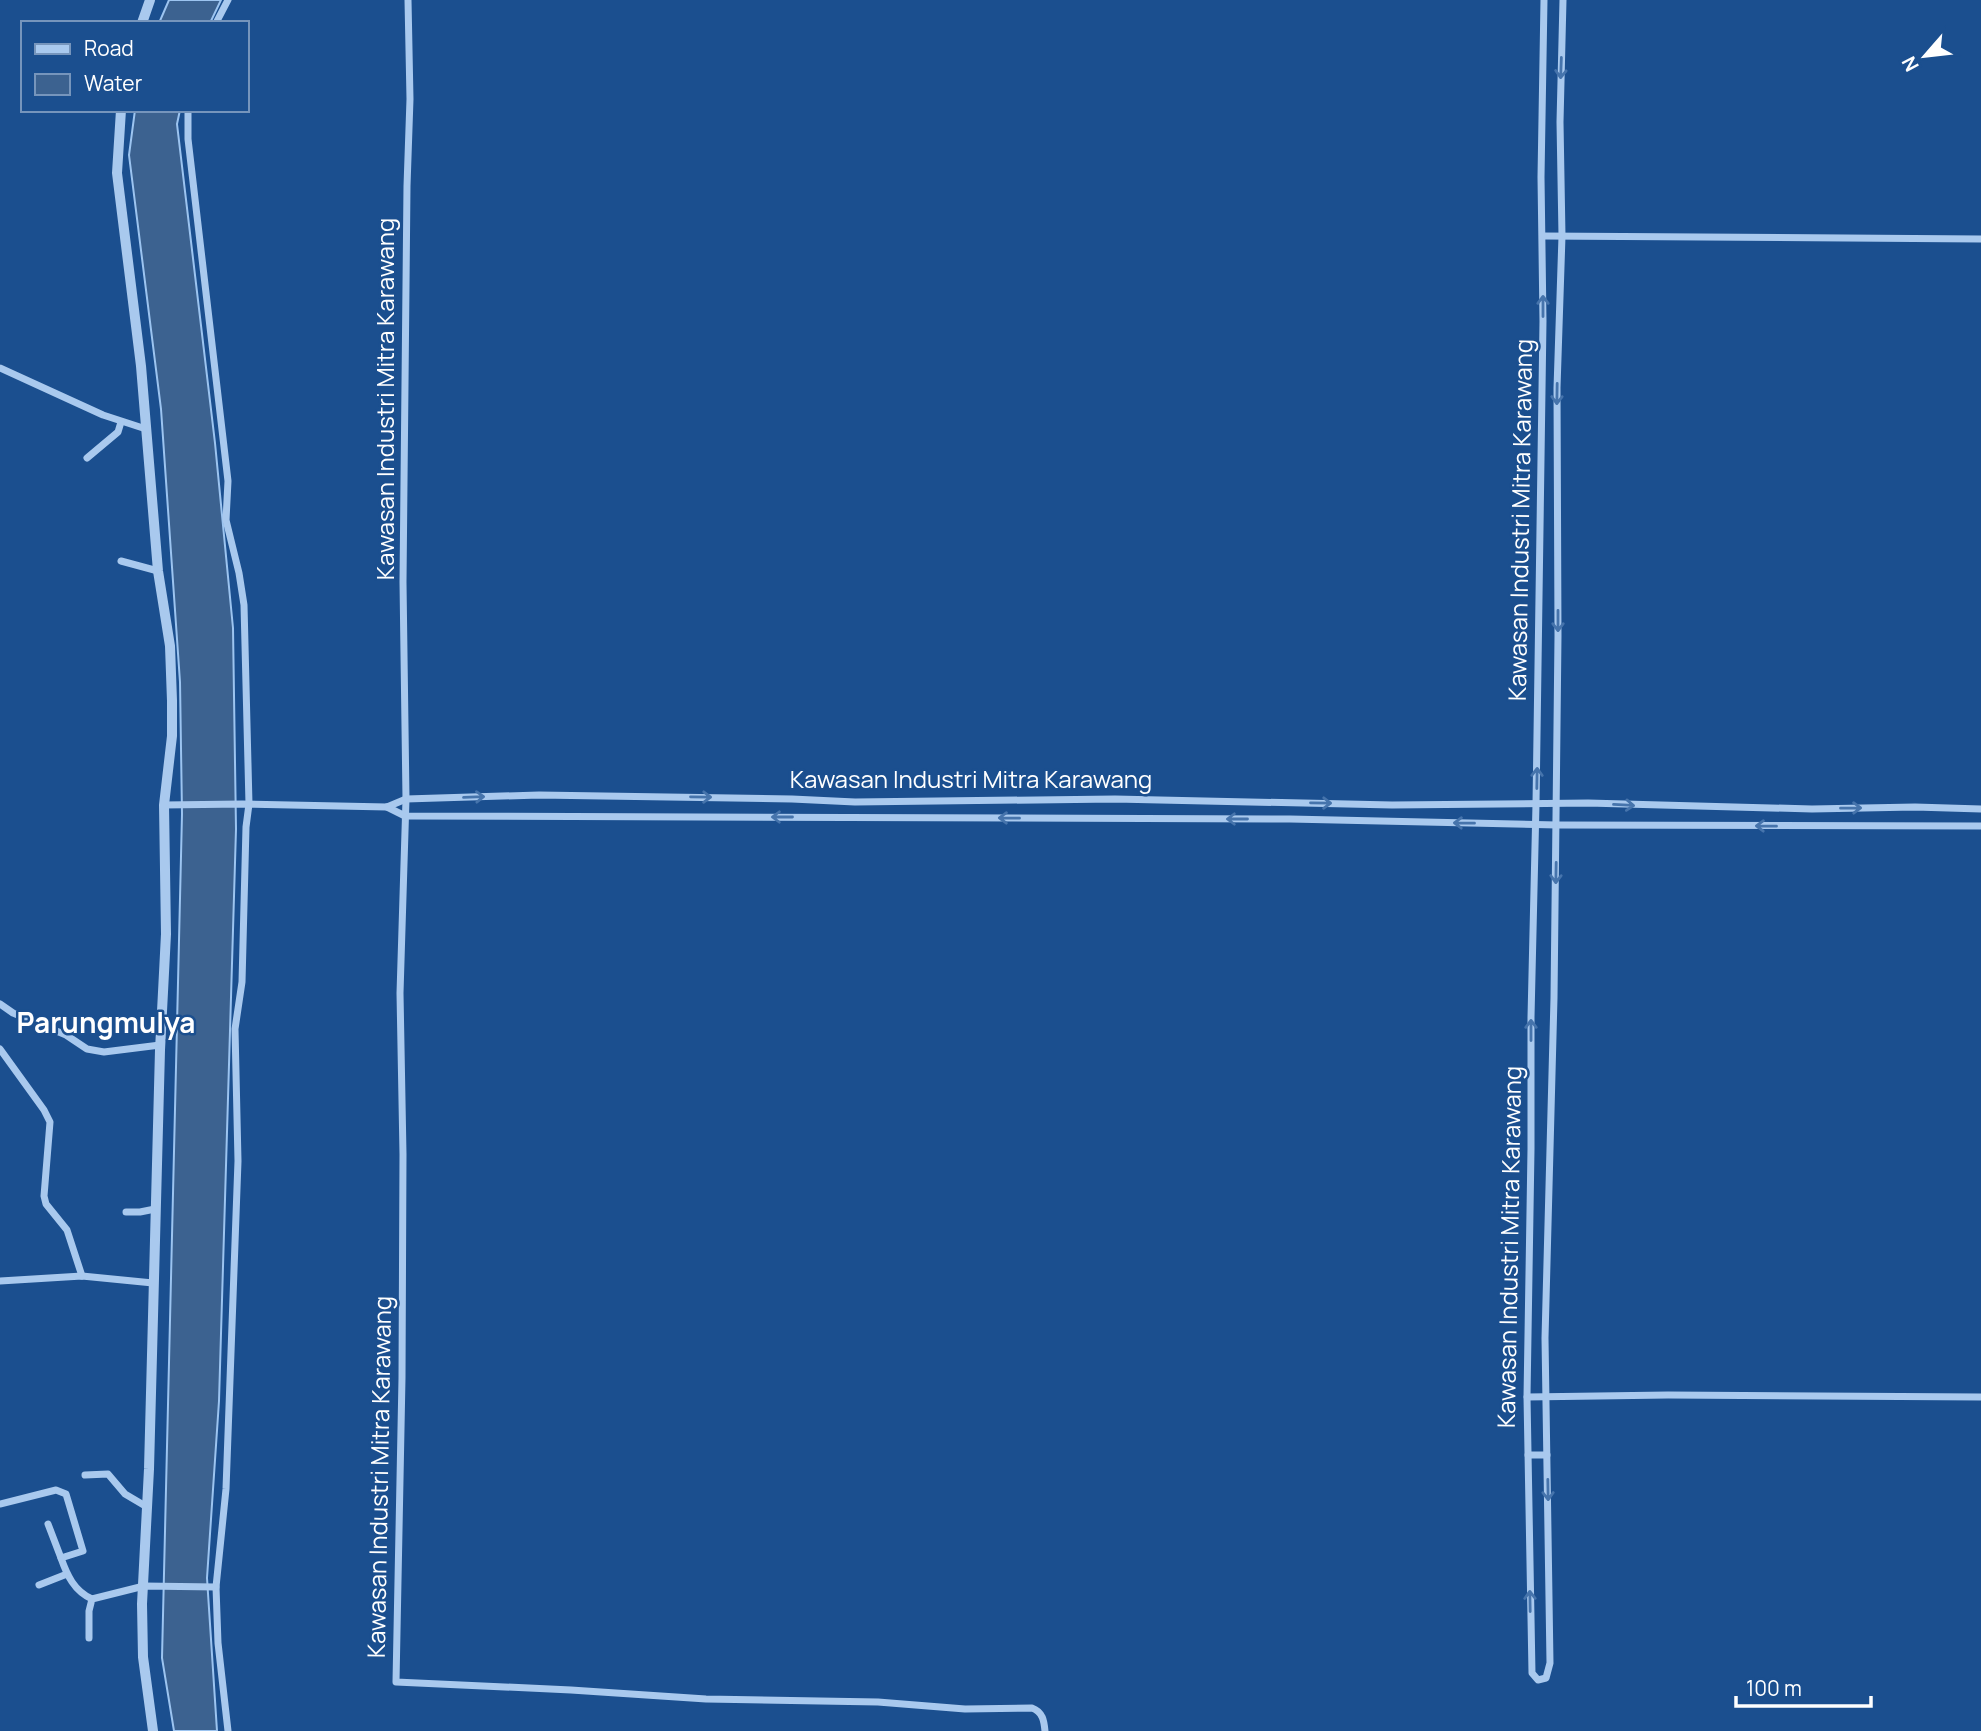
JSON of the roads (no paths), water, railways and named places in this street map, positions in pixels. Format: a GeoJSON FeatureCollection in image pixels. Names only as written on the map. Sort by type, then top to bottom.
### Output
{"type":"FeatureCollection","features":[{"type":"Feature","properties":{"kind":"street"},"geometry":{"type":"LineString","coordinates":[[143,21],[150,0]]}},
{"type":"Feature","properties":{"kind":"street"},"geometry":{"type":"LineString","coordinates":[[217,21],[228,0]]}},
{"type":"Feature","properties":{"kind":"street","name":"Kawasan Industri Mitra Karawang"},"geometry":{"type":"LineString","coordinates":[[408,0],[410,99],[404,582],[406,799],[400,992],[403,1154],[402,1399],[396,1682],[706,1699],[878,1702],[965,1709],[1032,1708],[1038,1710],[1042,1716],[1045,1731]]}},
{"type":"Feature","properties":{"kind":"street","name":"Kawasan Industri Mitra Karawang"},"geometry":{"type":"LineString","coordinates":[[1544,0],[1527,1397],[1531,1669],[1533,1677],[1538,1680],[1546,1678],[1550,1663],[1545,1338],[1553,1112],[1557,825],[1556,388],[1562,236],[1560,122],[1563,0]]}},
{"type":"Feature","properties":{"kind":"street"},"geometry":{"type":"LineString","coordinates":[[121,112],[117,173],[141,366],[158,571],[168,625],[172,701],[164,805],[166,934],[160,1045],[142,1621],[153,1731]]}},
{"type":"Feature","properties":{"kind":"street"},"geometry":{"type":"LineString","coordinates":[[188,112],[188,139],[228,481],[226,520],[244,605],[246,827],[242,982],[235,1029],[238,1161],[226,1489],[213,1587],[228,1731]]}},
{"type":"Feature","properties":{"kind":"street"},"geometry":{"type":"LineString","coordinates":[[1543,236],[1981,239]]}},
{"type":"Feature","properties":{"kind":"street"},"geometry":{"type":"LineString","coordinates":[[0,368],[121,422],[146,429]]}},
{"type":"Feature","properties":{"kind":"street"},"geometry":{"type":"LineString","coordinates":[[87,458],[118,432],[121,422]]}},
{"type":"Feature","properties":{"kind":"street"},"geometry":{"type":"LineString","coordinates":[[121,561],[158,571]]}},
{"type":"Feature","properties":{"kind":"street","name":"Kawasan Industri Mitra Karawang"},"geometry":{"type":"LineString","coordinates":[[164,805],[387,807],[406,799],[539,795],[855,802],[1115,799],[1981,809]]}},
{"type":"Feature","properties":{"kind":"street","name":"Kawasan Industri Mitra Karawang"},"geometry":{"type":"LineString","coordinates":[[387,807],[405,816],[1290,819],[1535,825],[1981,826]]}},
{"type":"Feature","properties":{"kind":"street"},"geometry":{"type":"LineString","coordinates":[[0,1004],[30,1022],[66,1035],[87,1049],[104,1052],[160,1045]]}},
{"type":"Feature","properties":{"kind":"street"},"geometry":{"type":"LineString","coordinates":[[0,1049],[48,1117],[50,1134],[44,1196],[46,1204],[66,1230],[82,1276]]}},
{"type":"Feature","properties":{"kind":"street"},"geometry":{"type":"LineString","coordinates":[[126,1212],[155,1209]]}},
{"type":"Feature","properties":{"kind":"street"},"geometry":{"type":"LineString","coordinates":[[0,1281],[82,1276],[153,1283]]}},
{"type":"Feature","properties":{"kind":"street"},"geometry":{"type":"LineString","coordinates":[[1527,1397],[1546,1397]]}},
{"type":"Feature","properties":{"kind":"street","name":"Kawasan Industri Mitra Karawang"},"geometry":{"type":"LineString","coordinates":[[1546,1397],[1981,1397]]}},
{"type":"Feature","properties":{"kind":"street"},"geometry":{"type":"LineString","coordinates":[[1528,1455],[1547,1455]]}},
{"type":"Feature","properties":{"kind":"street"},"geometry":{"type":"LineString","coordinates":[[85,1475],[108,1474],[125,1494],[147,1507]]}},
{"type":"Feature","properties":{"kind":"street"},"geometry":{"type":"LineString","coordinates":[[0,1504],[56,1490],[62,1491],[68,1499],[83,1551],[61,1558]]}},
{"type":"Feature","properties":{"kind":"street"},"geometry":{"type":"LineString","coordinates":[[48,1524],[66,1574],[78,1589],[92,1599],[144,1586],[213,1587]]}},
{"type":"Feature","properties":{"kind":"street"},"geometry":{"type":"LineString","coordinates":[[39,1585],[66,1574]]}},
{"type":"Feature","properties":{"kind":"street"},"geometry":{"type":"LineString","coordinates":[[89,1638],[92,1599]]}},
{"type":"Feature","properties":{"kind":"water"},"geometry":{"type":"Polygon","coordinates":[[[169,0],[221,0],[211,21],[160,21],[169,0]]]}},
{"type":"Feature","properties":{"kind":"water"},"geometry":{"type":"Polygon","coordinates":[[[135,112],[180,112],[177,124],[215,443],[233,628],[236,829],[219,1401],[207,1578],[217,1731],[174,1731],[162,1658],[182,814],[180,682],[161,409],[129,155],[135,112]]]}},
{"type":"Feature","properties":{"kind":"district","name":"Parungmulya"},"geometry":{"type":"Point","coordinates":[106,1023]}}]}
